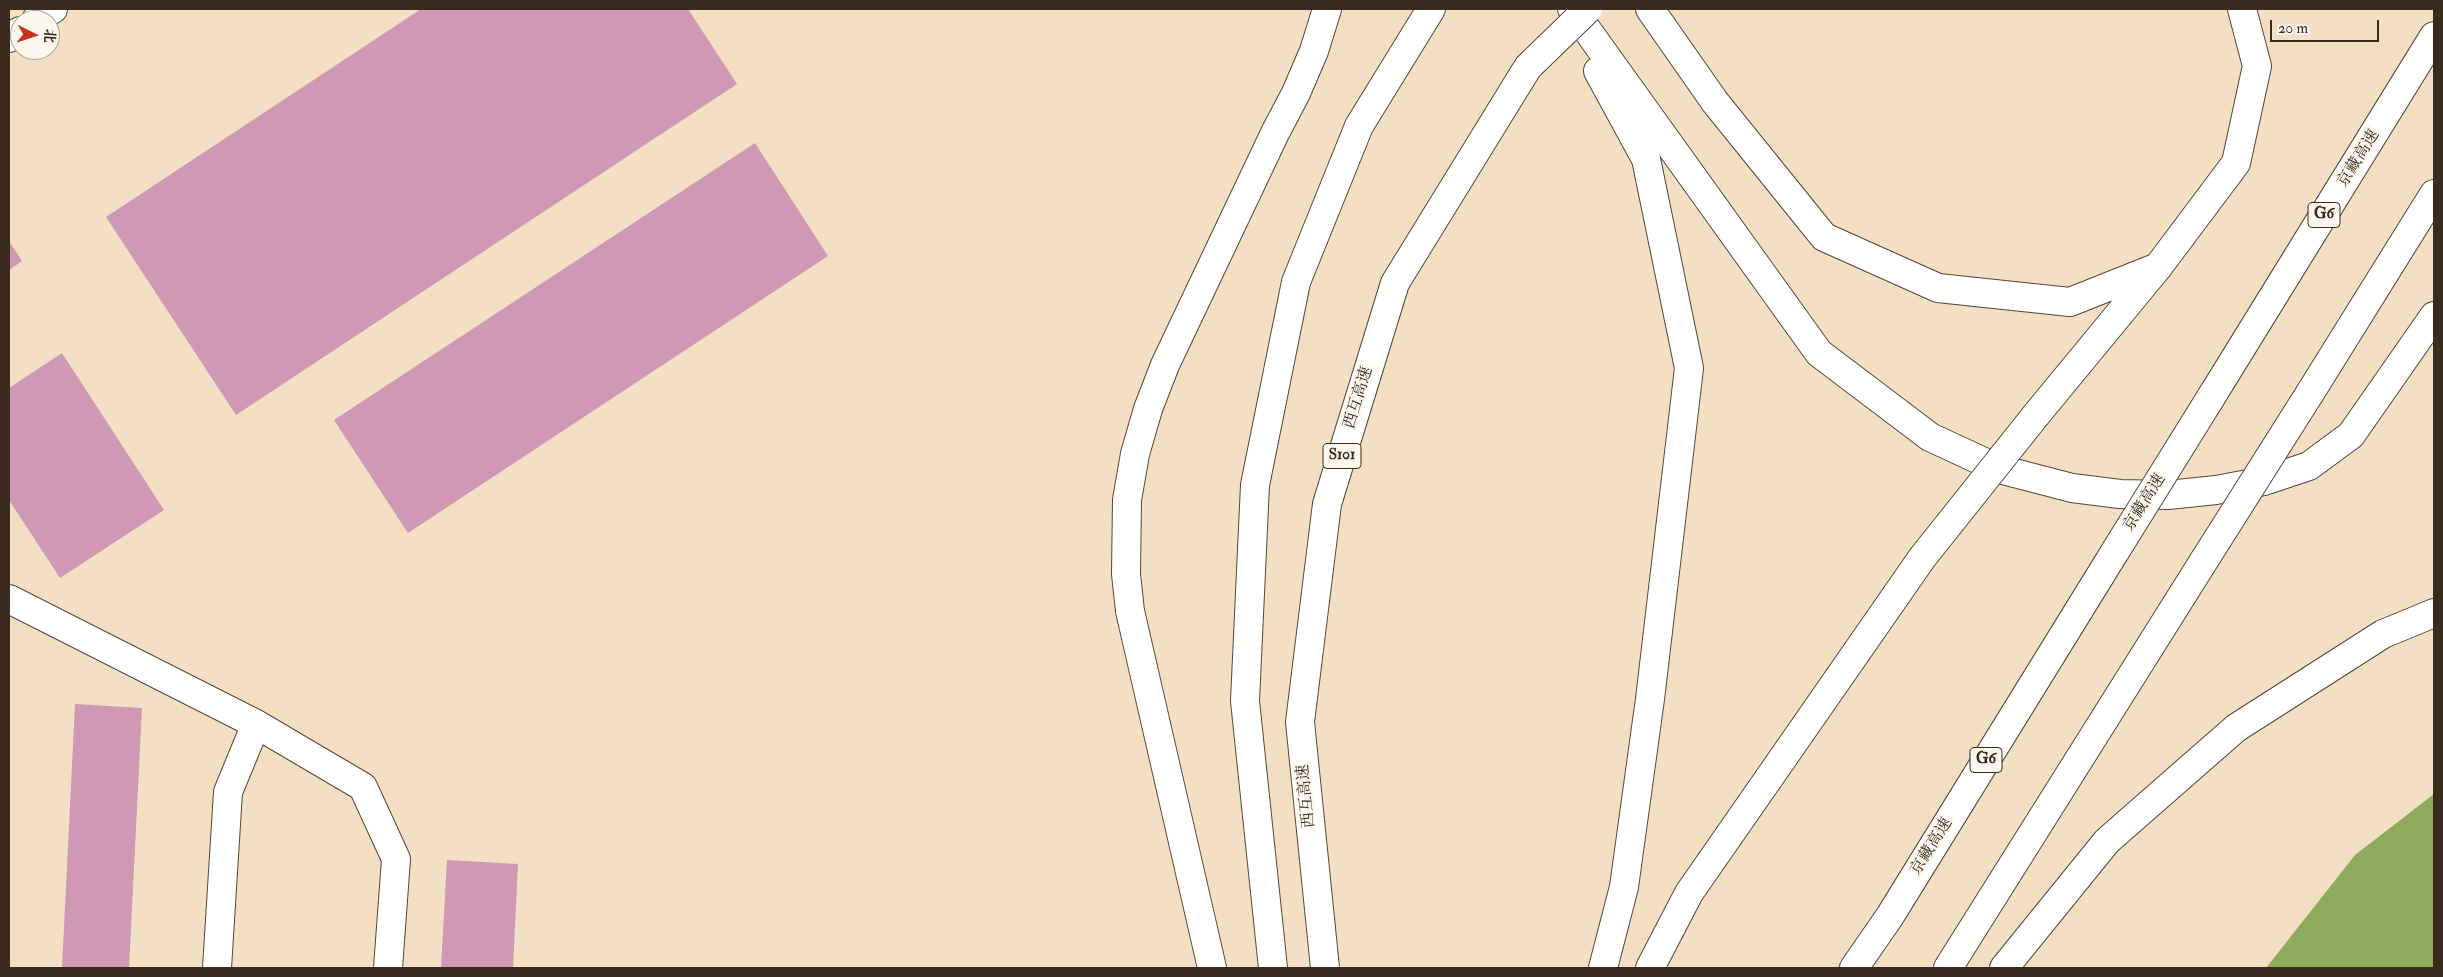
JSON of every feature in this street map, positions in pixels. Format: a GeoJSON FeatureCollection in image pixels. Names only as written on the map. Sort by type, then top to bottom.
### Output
{"type":"FeatureCollection","features":[{"type":"Feature","properties":{"kind":"main road"},"geometry":{"type":"LineString","coordinates":[[1212,968],[1130,611],[1126,574],[1127,500],[1135,454],[1148,408],[1170,356],[1275,133],[1296,93],[1314,51],[1327,9]]}},
{"type":"Feature","properties":{"kind":"main road"},"geometry":{"type":"LineString","coordinates":[[1273,968],[1246,701],[1255,485],[1296,282],[1359,126],[1431,9]]}},
{"type":"Feature","properties":{"kind":"main road"},"geometry":{"type":"LineString","coordinates":[[1564,9],[1646,159],[1689,368],[1650,698],[1624,886],[1603,968]]}},
{"type":"Feature","properties":{"kind":"main road"},"geometry":{"type":"LineString","coordinates":[[1572,9],[1819,354],[1930,436],[1999,468],[2072,488],[2120,494],[2168,495],[2216,490],[2264,481],[2309,466],[2351,435],[2434,316]]}},
{"type":"Feature","properties":{"kind":"main road","name":"西互高速"},"geometry":{"type":"LineString","coordinates":[[1325,968],[1300,722],[1327,504],[1394,283],[1528,67],[1588,9]]}},
{"type":"Feature","properties":{"kind":"main road"},"geometry":{"type":"LineString","coordinates":[[1650,9],[1715,102],[1824,237],[1938,288],[2070,302],[2158,267]]}},
{"type":"Feature","properties":{"kind":"main road"},"geometry":{"type":"LineString","coordinates":[[1650,968],[1689,892],[1922,558],[2036,415],[2158,267],[2236,163],[2257,66],[2242,9]]}},
{"type":"Feature","properties":{"kind":"main road","name":"京藏高速"},"geometry":{"type":"LineString","coordinates":[[1854,968],[1890,916],[2434,36]]}},
{"type":"Feature","properties":{"kind":"main road"},"geometry":{"type":"LineString","coordinates":[[1948,968],[2434,194]]}},
{"type":"Feature","properties":{"kind":"main road"},"geometry":{"type":"LineString","coordinates":[[9,599],[256,724],[363,787],[396,859],[388,968]]}},
{"type":"Feature","properties":{"kind":"main road"},"geometry":{"type":"LineString","coordinates":[[2004,968],[2108,841],[2236,728],[2383,634],[2434,613]]}},
{"type":"Feature","properties":{"kind":"main road"},"geometry":{"type":"LineString","coordinates":[[217,968],[228,792],[256,724]]}},
{"type":"Feature","properties":{"kind":"green space"},"geometry":{"type":"Polygon","coordinates":[[[2434,794],[2434,968],[2266,968],[2355,855],[2434,794]]]}},
{"type":"Feature","properties":{"kind":"building"},"geometry":{"type":"Polygon","coordinates":[[[421,9],[688,9],[737,84],[236,415],[106,217],[421,9]]]}},
{"type":"Feature","properties":{"kind":"building"},"geometry":{"type":"Polygon","coordinates":[[[755,143],[828,256],[408,533],[334,420],[755,143]]]}},
{"type":"Feature","properties":{"kind":"building"},"geometry":{"type":"Polygon","coordinates":[[[9,241],[22,261],[9,270],[9,241]]]}},
{"type":"Feature","properties":{"kind":"building"},"geometry":{"type":"Polygon","coordinates":[[[62,353],[164,510],[60,578],[9,500],[9,388],[62,353]]]}},
{"type":"Feature","properties":{"kind":"building"},"geometry":{"type":"Polygon","coordinates":[[[75,704],[142,708],[129,968],[62,968],[75,704]]]}},
{"type":"Feature","properties":{"kind":"building"},"geometry":{"type":"Polygon","coordinates":[[[447,860],[518,864],[513,968],[441,968],[447,860]]]}}]}
